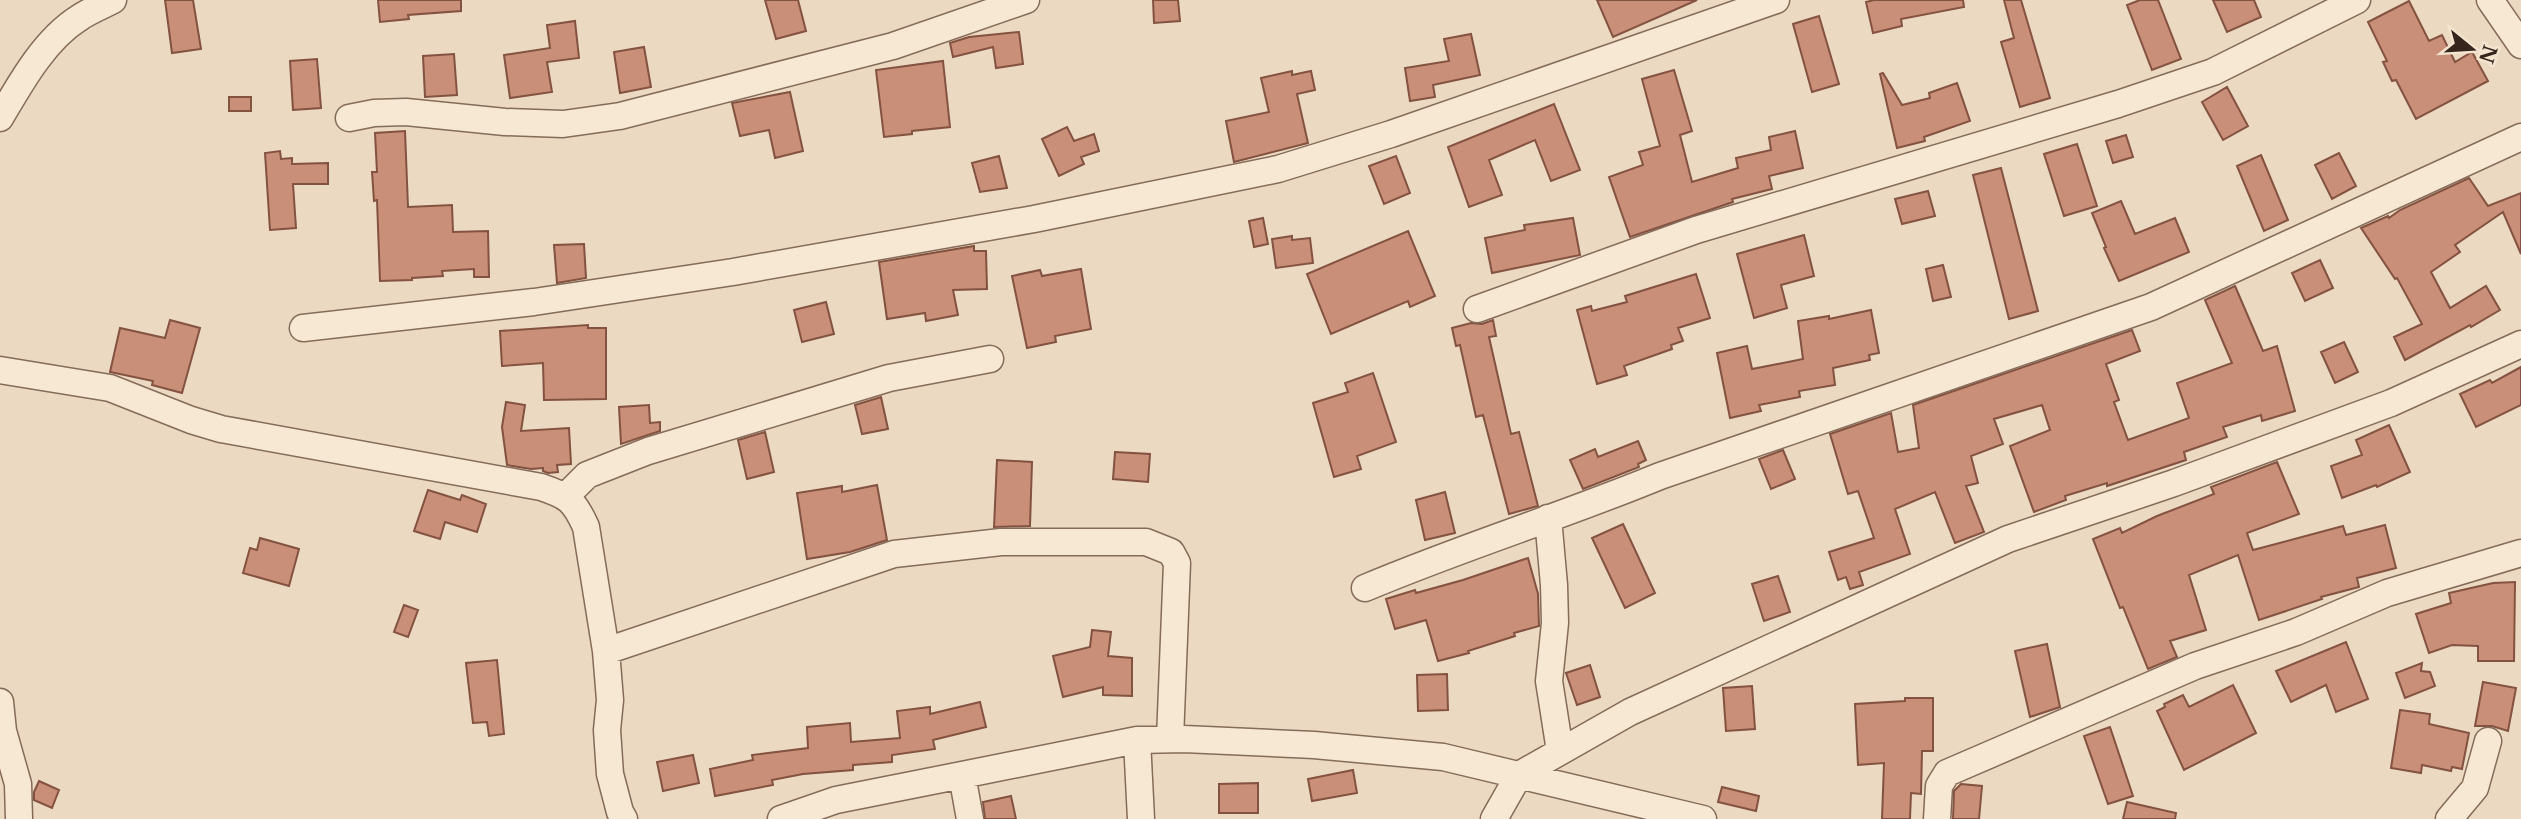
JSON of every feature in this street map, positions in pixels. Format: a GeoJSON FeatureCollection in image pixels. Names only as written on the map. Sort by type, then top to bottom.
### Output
{"type":"FeatureCollection","features":[{"type":"Feature","properties":{"kind":"street"},"geometry":{"type":"LineString","coordinates":[[0,118],[27,72],[58,37],[76,19],[113,0]]}},
{"type":"Feature","properties":{"kind":"street"},"geometry":{"type":"LineString","coordinates":[[349,118],[374,113],[406,112],[505,122],[563,124],[620,116],[893,46],[987,7],[1026,0]]}},
{"type":"Feature","properties":{"kind":"street"},"geometry":{"type":"LineString","coordinates":[[303,328],[534,302],[733,272],[1034,219],[1278,169],[1391,134],[1776,0]]}},
{"type":"Feature","properties":{"kind":"street"},"geometry":{"type":"LineString","coordinates":[[1477,309],[1696,230],[2118,104],[2213,72],[2357,0]]}},
{"type":"Feature","properties":{"kind":"street"},"geometry":{"type":"LineString","coordinates":[[2490,0],[2521,46]]}},
{"type":"Feature","properties":{"kind":"street"},"geometry":{"type":"LineString","coordinates":[[1365,588],[1548,518],[1598,502],[1660,476],[2151,307],[2521,137]]}},
{"type":"Feature","properties":{"kind":"street"},"geometry":{"type":"LineString","coordinates":[[1494,819],[1519,775],[1630,712],[2008,539],[2174,483],[2391,403],[2521,344]]}},
{"type":"Feature","properties":{"kind":"street"},"geometry":{"type":"LineString","coordinates":[[566,496],[587,475],[648,451],[889,378],[990,359]]}},
{"type":"Feature","properties":{"kind":"street"},"geometry":{"type":"LineString","coordinates":[[0,370],[110,388],[221,429],[406,461],[541,488],[566,496],[578,509],[586,527],[607,650],[610,774],[624,819]]}},
{"type":"Feature","properties":{"kind":"street"},"geometry":{"type":"LineString","coordinates":[[1548,518],[1555,597],[1549,681],[1560,751]]}},
{"type":"Feature","properties":{"kind":"street"},"geometry":{"type":"LineString","coordinates":[[607,650],[894,554],[1001,542],[1146,542],[1171,552],[1178,563],[1170,739]]}},
{"type":"Feature","properties":{"kind":"street"},"geometry":{"type":"LineString","coordinates":[[1937,819],[1939,786],[1947,773],[2195,666],[2296,632],[2387,593],[2521,553]]}},
{"type":"Feature","properties":{"kind":"street"},"geometry":{"type":"LineString","coordinates":[[0,702],[3,731],[18,784],[19,819]]}},
{"type":"Feature","properties":{"kind":"street"},"geometry":{"type":"LineString","coordinates":[[781,819],[836,800],[1137,740],[1170,739],[1314,745],[1443,757],[1695,818]]}},
{"type":"Feature","properties":{"kind":"street"},"geometry":{"type":"LineString","coordinates":[[1137,740],[1141,819]]}},
{"type":"Feature","properties":{"kind":"street"},"geometry":{"type":"LineString","coordinates":[[2449,819],[2475,788],[2488,741]]}},
{"type":"Feature","properties":{"kind":"street"},"geometry":{"type":"LineString","coordinates":[[962,775],[970,819]]}},
{"type":"Feature","properties":{"kind":"building"},"geometry":{"type":"Polygon","coordinates":[[[165,0],[193,0],[201,49],[172,53],[165,0]]]}},
{"type":"Feature","properties":{"kind":"building"},"geometry":{"type":"Polygon","coordinates":[[[378,0],[461,0],[461,11],[408,15],[409,19],[380,22],[378,0]]]}},
{"type":"Feature","properties":{"kind":"building"},"geometry":{"type":"Polygon","coordinates":[[[765,0],[798,0],[806,31],[776,39],[765,0]]]}},
{"type":"Feature","properties":{"kind":"building"},"geometry":{"type":"Polygon","coordinates":[[[1153,0],[1178,0],[1180,21],[1154,23],[1153,0]]]}},
{"type":"Feature","properties":{"kind":"building"},"geometry":{"type":"Polygon","coordinates":[[[1597,0],[1697,0],[1613,37],[1597,0]]]}},
{"type":"Feature","properties":{"kind":"building"},"geometry":{"type":"Polygon","coordinates":[[[1963,0],[1964,7],[1901,19],[1902,26],[1873,33],[1866,2],[1963,0]]]}},
{"type":"Feature","properties":{"kind":"building"},"geometry":{"type":"Polygon","coordinates":[[[2004,0],[2021,0],[2050,98],[2020,107],[2001,42],[2014,38],[2004,0]]]}},
{"type":"Feature","properties":{"kind":"building"},"geometry":{"type":"Polygon","coordinates":[[[2140,0],[2158,0],[2181,59],[2152,70],[2127,5],[2140,0]]]}},
{"type":"Feature","properties":{"kind":"building"},"geometry":{"type":"Polygon","coordinates":[[[2213,0],[2254,0],[2261,17],[2227,32],[2213,0]]]}},
{"type":"Feature","properties":{"kind":"building"},"geometry":{"type":"Polygon","coordinates":[[[2409,1],[2429,41],[2442,35],[2455,62],[2472,52],[2488,81],[2416,119],[2396,80],[2392,81],[2383,62],[2387,61],[2368,22],[2409,1]]]}},
{"type":"Feature","properties":{"kind":"building"},"geometry":{"type":"Polygon","coordinates":[[[1819,16],[1839,84],[1812,92],[1793,24],[1819,16]]]}},
{"type":"Feature","properties":{"kind":"building"},"geometry":{"type":"Polygon","coordinates":[[[575,21],[579,58],[547,62],[552,92],[510,98],[504,55],[550,48],[547,25],[575,21]]]}},
{"type":"Feature","properties":{"kind":"building"},"geometry":{"type":"Polygon","coordinates":[[[1019,32],[1023,64],[996,68],[993,47],[953,57],[950,43],[969,37],[1019,32]]]}},
{"type":"Feature","properties":{"kind":"building"},"geometry":{"type":"Polygon","coordinates":[[[1471,34],[1480,75],[1433,85],[1435,97],[1410,101],[1405,68],[1449,61],[1444,39],[1471,34]]]}},
{"type":"Feature","properties":{"kind":"building"},"geometry":{"type":"Polygon","coordinates":[[[644,47],[651,87],[620,93],[614,52],[644,47]]]}},
{"type":"Feature","properties":{"kind":"building"},"geometry":{"type":"Polygon","coordinates":[[[454,54],[457,95],[425,97],[423,56],[454,54]]]}},
{"type":"Feature","properties":{"kind":"building"},"geometry":{"type":"Polygon","coordinates":[[[317,59],[321,108],[293,110],[290,61],[317,59]]]}},
{"type":"Feature","properties":{"kind":"building"},"geometry":{"type":"Polygon","coordinates":[[[943,61],[950,127],[884,137],[876,70],[943,61]]]}},
{"type":"Feature","properties":{"kind":"building"},"geometry":{"type":"Polygon","coordinates":[[[1674,70],[1692,131],[1680,135],[1692,182],[1738,168],[1736,158],[1771,150],[1769,137],[1795,131],[1803,168],[1769,176],[1772,189],[1732,199],[1733,202],[1630,237],[1609,177],[1643,165],[1639,152],[1660,146],[1642,79],[1674,70]]]}},
{"type":"Feature","properties":{"kind":"building"},"geometry":{"type":"Polygon","coordinates":[[[1292,71],[1292,75],[1311,71],[1315,90],[1297,94],[1308,143],[1234,162],[1226,121],[1269,112],[1261,78],[1292,71]]]}},
{"type":"Feature","properties":{"kind":"building"},"geometry":{"type":"Polygon","coordinates":[[[1883,73],[1902,105],[1930,98],[1929,93],[1957,83],[1970,121],[1924,137],[1925,141],[1897,148],[1880,74],[1883,73]]]}},
{"type":"Feature","properties":{"kind":"building"},"geometry":{"type":"Polygon","coordinates":[[[2227,87],[2248,126],[2223,140],[2202,102],[2227,87]]]}},
{"type":"Feature","properties":{"kind":"building"},"geometry":{"type":"Polygon","coordinates":[[[790,92],[803,151],[775,158],[769,130],[740,136],[732,103],[790,92]]]}},
{"type":"Feature","properties":{"kind":"building"},"geometry":{"type":"Polygon","coordinates":[[[229,97],[251,97],[251,111],[229,111],[229,97]]]}},
{"type":"Feature","properties":{"kind":"building"},"geometry":{"type":"Polygon","coordinates":[[[1554,104],[1580,170],[1551,181],[1535,140],[1489,160],[1502,195],[1469,207],[1448,147],[1554,104]]]}},
{"type":"Feature","properties":{"kind":"building"},"geometry":{"type":"Polygon","coordinates":[[[1067,127],[1074,141],[1094,134],[1099,151],[1081,157],[1084,164],[1059,176],[1042,139],[1067,127]]]}},
{"type":"Feature","properties":{"kind":"building"},"geometry":{"type":"Polygon","coordinates":[[[405,131],[408,207],[452,205],[453,232],[488,231],[489,277],[474,277],[474,269],[442,271],[443,276],[412,280],[380,281],[377,200],[374,201],[372,172],[377,172],[375,133],[405,131]]]}},
{"type":"Feature","properties":{"kind":"building"},"geometry":{"type":"Polygon","coordinates":[[[2126,135],[2133,157],[2113,163],[2106,141],[2126,135]]]}},
{"type":"Feature","properties":{"kind":"building"},"geometry":{"type":"Polygon","coordinates":[[[2077,144],[2097,206],[2064,216],[2044,154],[2077,144]]]}},
{"type":"Feature","properties":{"kind":"building"},"geometry":{"type":"Polygon","coordinates":[[[280,151],[281,159],[292,158],[292,164],[328,163],[328,184],[293,184],[296,228],[270,230],[265,153],[280,151]]]}},
{"type":"Feature","properties":{"kind":"building"},"geometry":{"type":"Polygon","coordinates":[[[2339,153],[2356,186],[2332,199],[2315,165],[2339,153]]]}},
{"type":"Feature","properties":{"kind":"building"},"geometry":{"type":"Polygon","coordinates":[[[2261,155],[2288,220],[2264,231],[2237,166],[2261,155]]]}},
{"type":"Feature","properties":{"kind":"building"},"geometry":{"type":"Polygon","coordinates":[[[999,156],[1007,188],[980,192],[972,163],[999,156]]]}},
{"type":"Feature","properties":{"kind":"building"},"geometry":{"type":"Polygon","coordinates":[[[1396,156],[1410,193],[1384,204],[1369,166],[1396,156]]]}},
{"type":"Feature","properties":{"kind":"building"},"geometry":{"type":"Polygon","coordinates":[[[2001,168],[2038,311],[2009,319],[1973,175],[2001,168]]]}},
{"type":"Feature","properties":{"kind":"building"},"geometry":{"type":"Polygon","coordinates":[[[2469,178],[2488,206],[2521,193],[2521,254],[2503,212],[2455,245],[2460,252],[2431,272],[2450,308],[2486,286],[2500,310],[2405,360],[2394,337],[2422,324],[2397,278],[2395,279],[2361,228],[2388,216],[2389,218],[2400,210],[2469,178]]]}},
{"type":"Feature","properties":{"kind":"building"},"geometry":{"type":"Polygon","coordinates":[[[1928,191],[1935,216],[1902,224],[1895,199],[1928,191]]]}},
{"type":"Feature","properties":{"kind":"building"},"geometry":{"type":"Polygon","coordinates":[[[2121,201],[2135,234],[2175,218],[2189,252],[2119,281],[2092,213],[2121,201]]]}},
{"type":"Feature","properties":{"kind":"building"},"geometry":{"type":"Polygon","coordinates":[[[1263,218],[1268,244],[1254,247],[1249,221],[1263,218]]]}},
{"type":"Feature","properties":{"kind":"building"},"geometry":{"type":"Polygon","coordinates":[[[1573,218],[1580,255],[1492,273],[1485,238],[1525,230],[1524,225],[1573,218]]]}},
{"type":"Feature","properties":{"kind":"building"},"geometry":{"type":"Polygon","coordinates":[[[1408,231],[1435,296],[1410,307],[1408,301],[1331,334],[1307,274],[1408,231]]]}},
{"type":"Feature","properties":{"kind":"building"},"geometry":{"type":"Polygon","coordinates":[[[1804,235],[1814,276],[1781,285],[1787,308],[1754,318],[1737,254],[1804,235]]]}},
{"type":"Feature","properties":{"kind":"building"},"geometry":{"type":"Polygon","coordinates":[[[1292,236],[1292,240],[1310,238],[1313,263],[1276,268],[1272,239],[1292,236]]]}},
{"type":"Feature","properties":{"kind":"building"},"geometry":{"type":"Polygon","coordinates":[[[584,244],[586,278],[557,283],[554,245],[584,244]]]}},
{"type":"Feature","properties":{"kind":"building"},"geometry":{"type":"Polygon","coordinates":[[[974,246],[974,251],[986,251],[987,289],[953,290],[958,315],[926,321],[925,313],[887,319],[879,262],[974,246]]]}},
{"type":"Feature","properties":{"kind":"building"},"geometry":{"type":"Polygon","coordinates":[[[2320,260],[2333,288],[2305,301],[2292,273],[2320,260]]]}},
{"type":"Feature","properties":{"kind":"building"},"geometry":{"type":"Polygon","coordinates":[[[1943,265],[1951,297],[1933,301],[1926,269],[1943,265]]]}},
{"type":"Feature","properties":{"kind":"building"},"geometry":{"type":"Polygon","coordinates":[[[1081,269],[1091,329],[1055,336],[1056,342],[1027,348],[1012,276],[1040,270],[1042,276],[1081,269]]]}},
{"type":"Feature","properties":{"kind":"building"},"geometry":{"type":"Polygon","coordinates":[[[1696,274],[1710,318],[1678,328],[1683,341],[1671,345],[1672,349],[1624,366],[1627,375],[1597,384],[1577,310],[1591,306],[1592,311],[1627,302],[1625,296],[1696,274]]]}},
{"type":"Feature","properties":{"kind":"building"},"geometry":{"type":"Polygon","coordinates":[[[2235,286],[2263,351],[2277,346],[2295,411],[2262,421],[2261,415],[2223,427],[2227,437],[2184,452],[2186,460],[2107,486],[2107,483],[2065,496],[2066,500],[2034,512],[2010,446],[2050,430],[2042,405],[1994,419],[2003,444],[1971,456],[1978,483],[1966,486],[1984,532],[1955,543],[1935,492],[1895,509],[1910,554],[1859,572],[1863,585],[1850,589],[1846,577],[1838,580],[1829,552],[1874,538],[1858,491],[1848,494],[1830,434],[1891,413],[1898,452],[1919,448],[1913,405],[2132,330],[2140,351],[2106,364],[2119,400],[2114,402],[2128,440],[2189,418],[2177,383],[2232,363],[2205,300],[2235,286]]]}},
{"type":"Feature","properties":{"kind":"building"},"geometry":{"type":"Polygon","coordinates":[[[826,302],[834,334],[802,342],[794,310],[826,302]]]}},
{"type":"Feature","properties":{"kind":"building"},"geometry":{"type":"Polygon","coordinates":[[[1871,310],[1879,353],[1869,355],[1870,360],[1833,368],[1835,385],[1799,391],[1800,397],[1759,405],[1761,411],[1730,418],[1717,353],[1747,346],[1752,369],[1803,359],[1798,321],[1829,316],[1829,319],[1871,310]]]}},
{"type":"Feature","properties":{"kind":"building"},"geometry":{"type":"Polygon","coordinates":[[[170,320],[200,328],[182,393],[152,385],[153,381],[110,372],[120,328],[165,338],[170,320]]]}},
{"type":"Feature","properties":{"kind":"building"},"geometry":{"type":"Polygon","coordinates":[[[1493,320],[1496,336],[1489,337],[1511,434],[1519,432],[1538,506],[1509,514],[1483,415],[1476,417],[1460,345],[1456,346],[1452,328],[1493,320]]]}},
{"type":"Feature","properties":{"kind":"building"},"geometry":{"type":"Polygon","coordinates":[[[588,325],[588,328],[606,328],[606,399],[544,400],[543,363],[502,366],[500,331],[588,325]]]}},
{"type":"Feature","properties":{"kind":"building"},"geometry":{"type":"Polygon","coordinates":[[[2344,342],[2358,372],[2335,383],[2321,352],[2344,342]]]}},
{"type":"Feature","properties":{"kind":"building"},"geometry":{"type":"Polygon","coordinates":[[[2521,367],[2521,405],[2476,427],[2460,394],[2490,380],[2492,383],[2521,367]]]}},
{"type":"Feature","properties":{"kind":"building"},"geometry":{"type":"Polygon","coordinates":[[[1373,373],[1396,442],[1357,456],[1361,469],[1334,477],[1313,403],[1348,392],[1345,383],[1373,373]]]}},
{"type":"Feature","properties":{"kind":"building"},"geometry":{"type":"Polygon","coordinates":[[[881,397],[888,429],[862,434],[855,405],[881,397]]]}},
{"type":"Feature","properties":{"kind":"building"},"geometry":{"type":"Polygon","coordinates":[[[506,402],[525,405],[521,431],[569,428],[571,464],[557,465],[558,472],[548,473],[543,471],[543,468],[507,465],[502,427],[506,402]]]}},
{"type":"Feature","properties":{"kind":"building"},"geometry":{"type":"Polygon","coordinates":[[[649,405],[650,423],[660,422],[660,431],[621,444],[619,407],[649,405]]]}},
{"type":"Feature","properties":{"kind":"building"},"geometry":{"type":"Polygon","coordinates":[[[2389,425],[2410,472],[2377,487],[2376,485],[2342,498],[2331,466],[2362,455],[2356,440],[2389,425]]]}},
{"type":"Feature","properties":{"kind":"building"},"geometry":{"type":"Polygon","coordinates":[[[765,432],[774,472],[747,479],[738,440],[765,432]]]}},
{"type":"Feature","properties":{"kind":"building"},"geometry":{"type":"Polygon","coordinates":[[[1638,441],[1646,460],[1638,464],[1639,467],[1583,489],[1570,460],[1595,449],[1598,457],[1638,441]]]}},
{"type":"Feature","properties":{"kind":"building"},"geometry":{"type":"Polygon","coordinates":[[[1783,450],[1795,479],[1771,489],[1759,459],[1783,450]]]}},
{"type":"Feature","properties":{"kind":"building"},"geometry":{"type":"Polygon","coordinates":[[[1115,452],[1150,454],[1148,482],[1113,479],[1115,452]]]}},
{"type":"Feature","properties":{"kind":"building"},"geometry":{"type":"Polygon","coordinates":[[[997,460],[1032,462],[1030,526],[994,527],[997,460]]]}},
{"type":"Feature","properties":{"kind":"building"},"geometry":{"type":"Polygon","coordinates":[[[2277,462],[2299,514],[2247,533],[2253,550],[2343,526],[2346,535],[2385,525],[2396,568],[2357,578],[2359,587],[2321,597],[2322,599],[2259,620],[2238,555],[2189,575],[2206,630],[2170,641],[2177,657],[2148,669],[2093,539],[2120,528],[2122,533],[2214,494],[2211,487],[2277,462]]]}},
{"type":"Feature","properties":{"kind":"building"},"geometry":{"type":"Polygon","coordinates":[[[877,485],[887,540],[850,552],[807,559],[797,493],[842,486],[842,492],[877,485]]]}},
{"type":"Feature","properties":{"kind":"building"},"geometry":{"type":"Polygon","coordinates":[[[428,490],[460,500],[462,495],[486,504],[477,532],[445,522],[440,539],[414,531],[428,490]]]}},
{"type":"Feature","properties":{"kind":"building"},"geometry":{"type":"Polygon","coordinates":[[[1445,492],[1455,533],[1425,540],[1416,500],[1445,492]]]}},
{"type":"Feature","properties":{"kind":"building"},"geometry":{"type":"Polygon","coordinates":[[[1623,524],[1655,593],[1625,608],[1592,538],[1623,524]]]}},
{"type":"Feature","properties":{"kind":"building"},"geometry":{"type":"Polygon","coordinates":[[[260,538],[299,549],[289,586],[243,573],[250,548],[257,550],[260,538]]]}},
{"type":"Feature","properties":{"kind":"building"},"geometry":{"type":"Polygon","coordinates":[[[1528,558],[1538,594],[1539,626],[1514,633],[1515,636],[1468,651],[1469,653],[1438,661],[1426,620],[1395,629],[1386,599],[1463,580],[1528,558]]]}},
{"type":"Feature","properties":{"kind":"building"},"geometry":{"type":"Polygon","coordinates":[[[1778,576],[1790,612],[1764,621],[1752,584],[1778,576]]]}},
{"type":"Feature","properties":{"kind":"building"},"geometry":{"type":"Polygon","coordinates":[[[2515,582],[2514,661],[2478,661],[2478,646],[2452,645],[2429,653],[2416,614],[2451,603],[2449,593],[2493,583],[2515,582]]]}},
{"type":"Feature","properties":{"kind":"building"},"geometry":{"type":"Polygon","coordinates":[[[404,605],[418,610],[408,637],[394,632],[404,605]]]}},
{"type":"Feature","properties":{"kind":"building"},"geometry":{"type":"Polygon","coordinates":[[[1092,630],[1111,632],[1108,656],[1132,658],[1132,696],[1103,695],[1103,687],[1063,697],[1053,656],[1090,647],[1092,630]]]}},
{"type":"Feature","properties":{"kind":"building"},"geometry":{"type":"Polygon","coordinates":[[[2346,642],[2368,699],[2336,712],[2326,685],[2291,702],[2276,671],[2346,642]]]}},
{"type":"Feature","properties":{"kind":"building"},"geometry":{"type":"Polygon","coordinates":[[[2047,644],[2060,707],[2030,717],[2015,651],[2047,644]]]}},
{"type":"Feature","properties":{"kind":"building"},"geometry":{"type":"Polygon","coordinates":[[[497,660],[504,734],[489,736],[487,722],[473,723],[466,663],[497,660]]]}},
{"type":"Feature","properties":{"kind":"building"},"geometry":{"type":"Polygon","coordinates":[[[2422,663],[2421,671],[2430,672],[2435,686],[2405,698],[2396,673],[2422,663]]]}},
{"type":"Feature","properties":{"kind":"building"},"geometry":{"type":"Polygon","coordinates":[[[1590,665],[1600,697],[1577,705],[1566,673],[1590,665]]]}},
{"type":"Feature","properties":{"kind":"building"},"geometry":{"type":"Polygon","coordinates":[[[1447,674],[1448,710],[1418,711],[1417,675],[1447,674]]]}},
{"type":"Feature","properties":{"kind":"building"},"geometry":{"type":"Polygon","coordinates":[[[2483,682],[2516,688],[2508,731],[2492,726],[2475,726],[2483,682]]]}},
{"type":"Feature","properties":{"kind":"building"},"geometry":{"type":"Polygon","coordinates":[[[2233,685],[2256,733],[2184,770],[2157,711],[2165,707],[2164,704],[2183,695],[2189,707],[2233,685]]]}},
{"type":"Feature","properties":{"kind":"building"},"geometry":{"type":"Polygon","coordinates":[[[1752,686],[1755,729],[1726,731],[1723,688],[1752,686]]]}},
{"type":"Feature","properties":{"kind":"building"},"geometry":{"type":"Polygon","coordinates":[[[1905,698],[1933,698],[1933,751],[1922,751],[1921,794],[1911,793],[1910,819],[1882,819],[1884,763],[1858,765],[1855,704],[1905,701],[1905,698]]]}},
{"type":"Feature","properties":{"kind":"building"},"geometry":{"type":"Polygon","coordinates":[[[980,702],[986,727],[933,740],[935,749],[892,755],[892,762],[853,765],[853,770],[803,774],[772,780],[773,785],[715,796],[710,769],[753,760],[752,755],[808,748],[807,727],[850,723],[851,742],[900,738],[897,711],[930,707],[930,714],[980,702]]]}},
{"type":"Feature","properties":{"kind":"building"},"geometry":{"type":"Polygon","coordinates":[[[2400,710],[2430,714],[2429,724],[2469,733],[2462,769],[2452,767],[2451,771],[2422,765],[2421,773],[2391,768],[2400,710]]]}},
{"type":"Feature","properties":{"kind":"building"},"geometry":{"type":"Polygon","coordinates":[[[2110,727],[2133,796],[2108,804],[2084,736],[2110,727]]]}},
{"type":"Feature","properties":{"kind":"building"},"geometry":{"type":"Polygon","coordinates":[[[693,755],[699,783],[663,791],[657,762],[693,755]]]}},
{"type":"Feature","properties":{"kind":"building"},"geometry":{"type":"Polygon","coordinates":[[[1353,770],[1357,793],[1312,801],[1308,779],[1353,770]]]}},
{"type":"Feature","properties":{"kind":"building"},"geometry":{"type":"Polygon","coordinates":[[[39,781],[59,790],[52,808],[34,800],[39,781]]]}},
{"type":"Feature","properties":{"kind":"building"},"geometry":{"type":"Polygon","coordinates":[[[1258,783],[1258,813],[1219,813],[1219,784],[1258,783]]]}},
{"type":"Feature","properties":{"kind":"building"},"geometry":{"type":"Polygon","coordinates":[[[1961,784],[1982,786],[1979,819],[1953,819],[1954,791],[1961,784]]]}},
{"type":"Feature","properties":{"kind":"building"},"geometry":{"type":"Polygon","coordinates":[[[1722,787],[1759,796],[1756,811],[1718,802],[1722,787]]]}},
{"type":"Feature","properties":{"kind":"building"},"geometry":{"type":"Polygon","coordinates":[[[1011,796],[1016,819],[985,819],[983,802],[1011,796]]]}},
{"type":"Feature","properties":{"kind":"building"},"geometry":{"type":"Polygon","coordinates":[[[2127,802],[2176,813],[2175,819],[2123,819],[2127,802]]]}}]}
